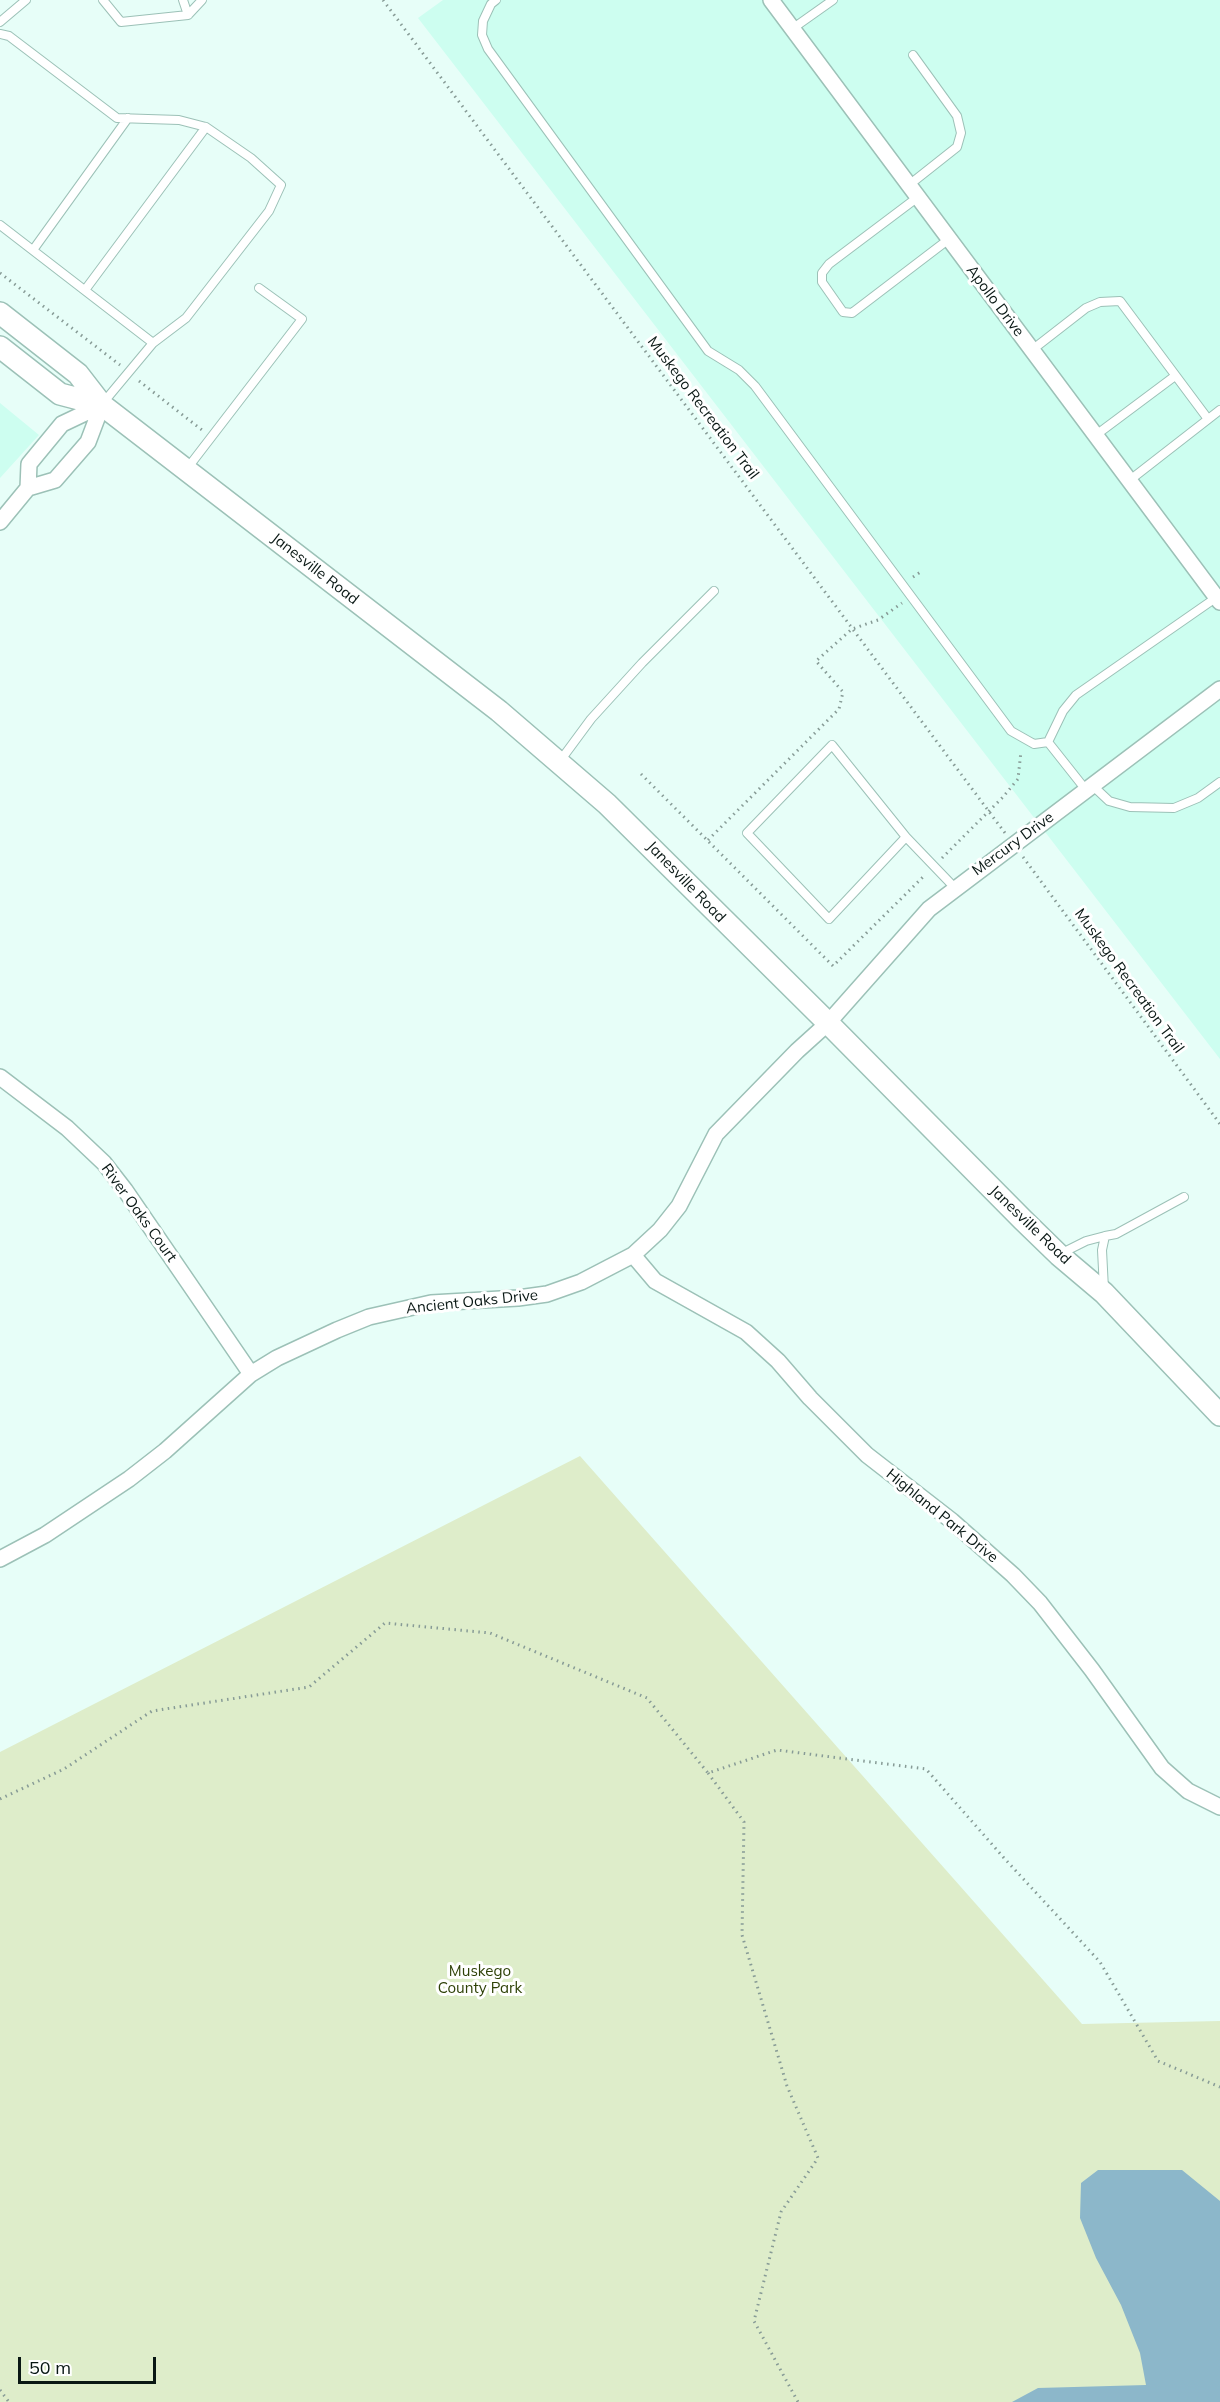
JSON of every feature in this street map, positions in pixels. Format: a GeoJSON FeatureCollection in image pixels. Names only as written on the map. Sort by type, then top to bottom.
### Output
{"type":"FeatureCollection","features":[{"type":"Feature","properties":{"kind":"main road","name":"Janesville Road"},"geometry":{"type":"LineString","coordinates":[[0,313],[78,374],[102,405],[499,711],[559,762],[655,849],[1059,1255],[1104,1293],[1220,1414]]}},
{"type":"Feature","properties":{"kind":"main road","name":"Janesville Road"},"geometry":{"type":"LineString","coordinates":[[0,347],[60,394],[102,405]]}},
{"type":"Feature","properties":{"kind":"street","name":"Apollo Drive"},"geometry":{"type":"LineString","coordinates":[[771,0],[1218,599]]}},
{"type":"Feature","properties":{"kind":"street"},"geometry":{"type":"LineString","coordinates":[[28,488],[29,464],[62,424],[102,405]]}},
{"type":"Feature","properties":{"kind":"street"},"geometry":{"type":"LineString","coordinates":[[0,522],[28,488],[55,480],[88,442],[102,405]]}},
{"type":"Feature","properties":{"kind":"street","name":"Mercury Drive"},"geometry":{"type":"LineString","coordinates":[[828,1023],[929,909],[1220,689]]}},
{"type":"Feature","properties":{"kind":"street","name":"Ancient Oaks Drive"},"geometry":{"type":"LineString","coordinates":[[0,1558],[45,1535],[129,1479],[165,1451],[251,1374],[277,1358],[369,1317],[431,1303],[547,1294],[581,1282],[633,1255],[660,1230],[679,1206],[716,1134],[796,1051],[828,1023]]}},
{"type":"Feature","properties":{"kind":"street","name":"River Oaks Court"},"geometry":{"type":"LineString","coordinates":[[0,1077],[67,1128],[104,1163],[251,1374]]}},
{"type":"Feature","properties":{"kind":"street","name":"Highland Park Drive"},"geometry":{"type":"LineString","coordinates":[[633,1255],[655,1281],[746,1332],[778,1361],[810,1398],[867,1455],[952,1521],[1013,1575],[1040,1603],[1086,1661],[1162,1768],[1188,1791],[1220,1807]]}},
{"type":"Feature","properties":{"kind":"lane"},"geometry":{"type":"LineString","coordinates":[[0,22],[26,0]]}},
{"type":"Feature","properties":{"kind":"lane"},"geometry":{"type":"LineString","coordinates":[[103,0],[121,22],[188,15],[202,0]]}},
{"type":"Feature","properties":{"kind":"lane"},"geometry":{"type":"LineString","coordinates":[[183,0],[188,15]]}},
{"type":"Feature","properties":{"kind":"lane"},"geometry":{"type":"LineString","coordinates":[[496,0],[491,4],[483,21],[482,35],[488,49],[708,351],[739,370],[755,386],[1011,731],[1034,744],[1048,742]]}},
{"type":"Feature","properties":{"kind":"lane"},"geometry":{"type":"LineString","coordinates":[[792,29],[833,0]]}},
{"type":"Feature","properties":{"kind":"lane"},"geometry":{"type":"LineString","coordinates":[[0,34],[9,36],[117,118],[179,120],[206,127],[251,159],[281,185],[269,211],[186,318],[153,343],[102,405]]}},
{"type":"Feature","properties":{"kind":"lane"},"geometry":{"type":"LineString","coordinates":[[913,55],[957,116],[961,133],[957,147],[914,191],[829,264],[822,273],[822,282],[843,312],[852,313],[950,239]]}},
{"type":"Feature","properties":{"kind":"lane"},"geometry":{"type":"LineString","coordinates":[[33,250],[128,118]]}},
{"type":"Feature","properties":{"kind":"lane"},"geometry":{"type":"LineString","coordinates":[[85,290],[206,127]]}},
{"type":"Feature","properties":{"kind":"lane"},"geometry":{"type":"LineString","coordinates":[[0,225],[153,343]]}},
{"type":"Feature","properties":{"kind":"lane"},"geometry":{"type":"LineString","coordinates":[[186,471],[302,319],[259,288]]}},
{"type":"Feature","properties":{"kind":"lane"},"geometry":{"type":"LineString","coordinates":[[1032,350],[1086,308],[1100,303],[1120,301],[1208,419]]}},
{"type":"Feature","properties":{"kind":"lane"},"geometry":{"type":"LineString","coordinates":[[1096,435],[1175,376]]}},
{"type":"Feature","properties":{"kind":"lane"},"geometry":{"type":"LineString","coordinates":[[1130,480],[1220,410]]}},
{"type":"Feature","properties":{"kind":"lane"},"geometry":{"type":"LineString","coordinates":[[559,762],[591,718],[714,591]]}},
{"type":"Feature","properties":{"kind":"lane"},"geometry":{"type":"LineString","coordinates":[[1048,742],[1064,711],[1076,696],[1218,599]]}},
{"type":"Feature","properties":{"kind":"lane"},"geometry":{"type":"LineString","coordinates":[[1048,742],[1089,788],[1109,801],[1130,807],[1174,808],[1198,798],[1220,782]]}},
{"type":"Feature","properties":{"kind":"lane"},"geometry":{"type":"LineString","coordinates":[[906,837],[829,919],[747,833],[832,745],[906,837],[955,888]]}},
{"type":"Feature","properties":{"kind":"lane"},"geometry":{"type":"LineString","coordinates":[[1059,1255],[1086,1241],[1116,1234],[1184,1197]]}},
{"type":"Feature","properties":{"kind":"lane"},"geometry":{"type":"LineString","coordinates":[[1104,1293],[1102,1250],[1105,1236]]}},
{"type":"Feature","properties":{"kind":"path","name":"Muskego Recreation Trail"},"geometry":{"type":"LineString","coordinates":[[383,0],[1004,831]]}},
{"type":"Feature","properties":{"kind":"path"},"geometry":{"type":"LineString","coordinates":[[0,273],[211,437]]}},
{"type":"Feature","properties":{"kind":"path"},"geometry":{"type":"LineString","coordinates":[[708,840],[839,709],[843,692],[816,661],[852,629],[888,614],[902,602],[914,577],[922,571]]}},
{"type":"Feature","properties":{"kind":"path"},"geometry":{"type":"LineString","coordinates":[[641,774],[832,966],[1003,797],[1018,779],[1022,762],[1021,736]]}},
{"type":"Feature","properties":{"kind":"path","name":"Muskego Recreation Trail"},"geometry":{"type":"LineString","coordinates":[[1019,852],[1220,1124]]}},
{"type":"Feature","properties":{"kind":"path"},"geometry":{"type":"LineString","coordinates":[[0,1799],[64,1769],[152,1711],[309,1687],[385,1623],[490,1633],[647,1698],[708,1773],[744,1822],[742,1935],[787,2085],[818,2158],[781,2212],[754,2321],[798,2402]]}},
{"type":"Feature","properties":{"kind":"path"},"geometry":{"type":"LineString","coordinates":[[708,1773],[777,1750],[926,1768],[1004,1858],[1100,1962],[1158,2061],[1220,2087]]}},
{"type":"Feature","properties":{"kind":"path"},"geometry":{"type":"LineString","coordinates":[[0,2390],[9,2402]]}},
{"type":"Feature","properties":{"kind":"shaded area"},"geometry":{"type":"Polygon","coordinates":[[[443,0],[1220,0],[1220,1059],[418,18],[443,0]]]}},
{"type":"Feature","properties":{"kind":"shaded area"},"geometry":{"type":"Polygon","coordinates":[[[0,403],[39,435],[0,478],[0,403]]]}},
{"type":"Feature","properties":{"kind":"green space","name":"Muskego County Park"},"geometry":{"type":"Polygon","coordinates":[[[580,1456],[1082,2024],[1220,2021],[1220,2402],[0,2402],[0,1752],[580,1456]]]}},
{"type":"Feature","properties":{"kind":"water"},"geometry":{"type":"Polygon","coordinates":[[[1098,2170],[1182,2170],[1220,2201],[1220,2402],[1012,2402],[1038,2388],[1146,2385],[1140,2353],[1121,2305],[1096,2258],[1080,2218],[1081,2183],[1098,2170]]]}}]}
